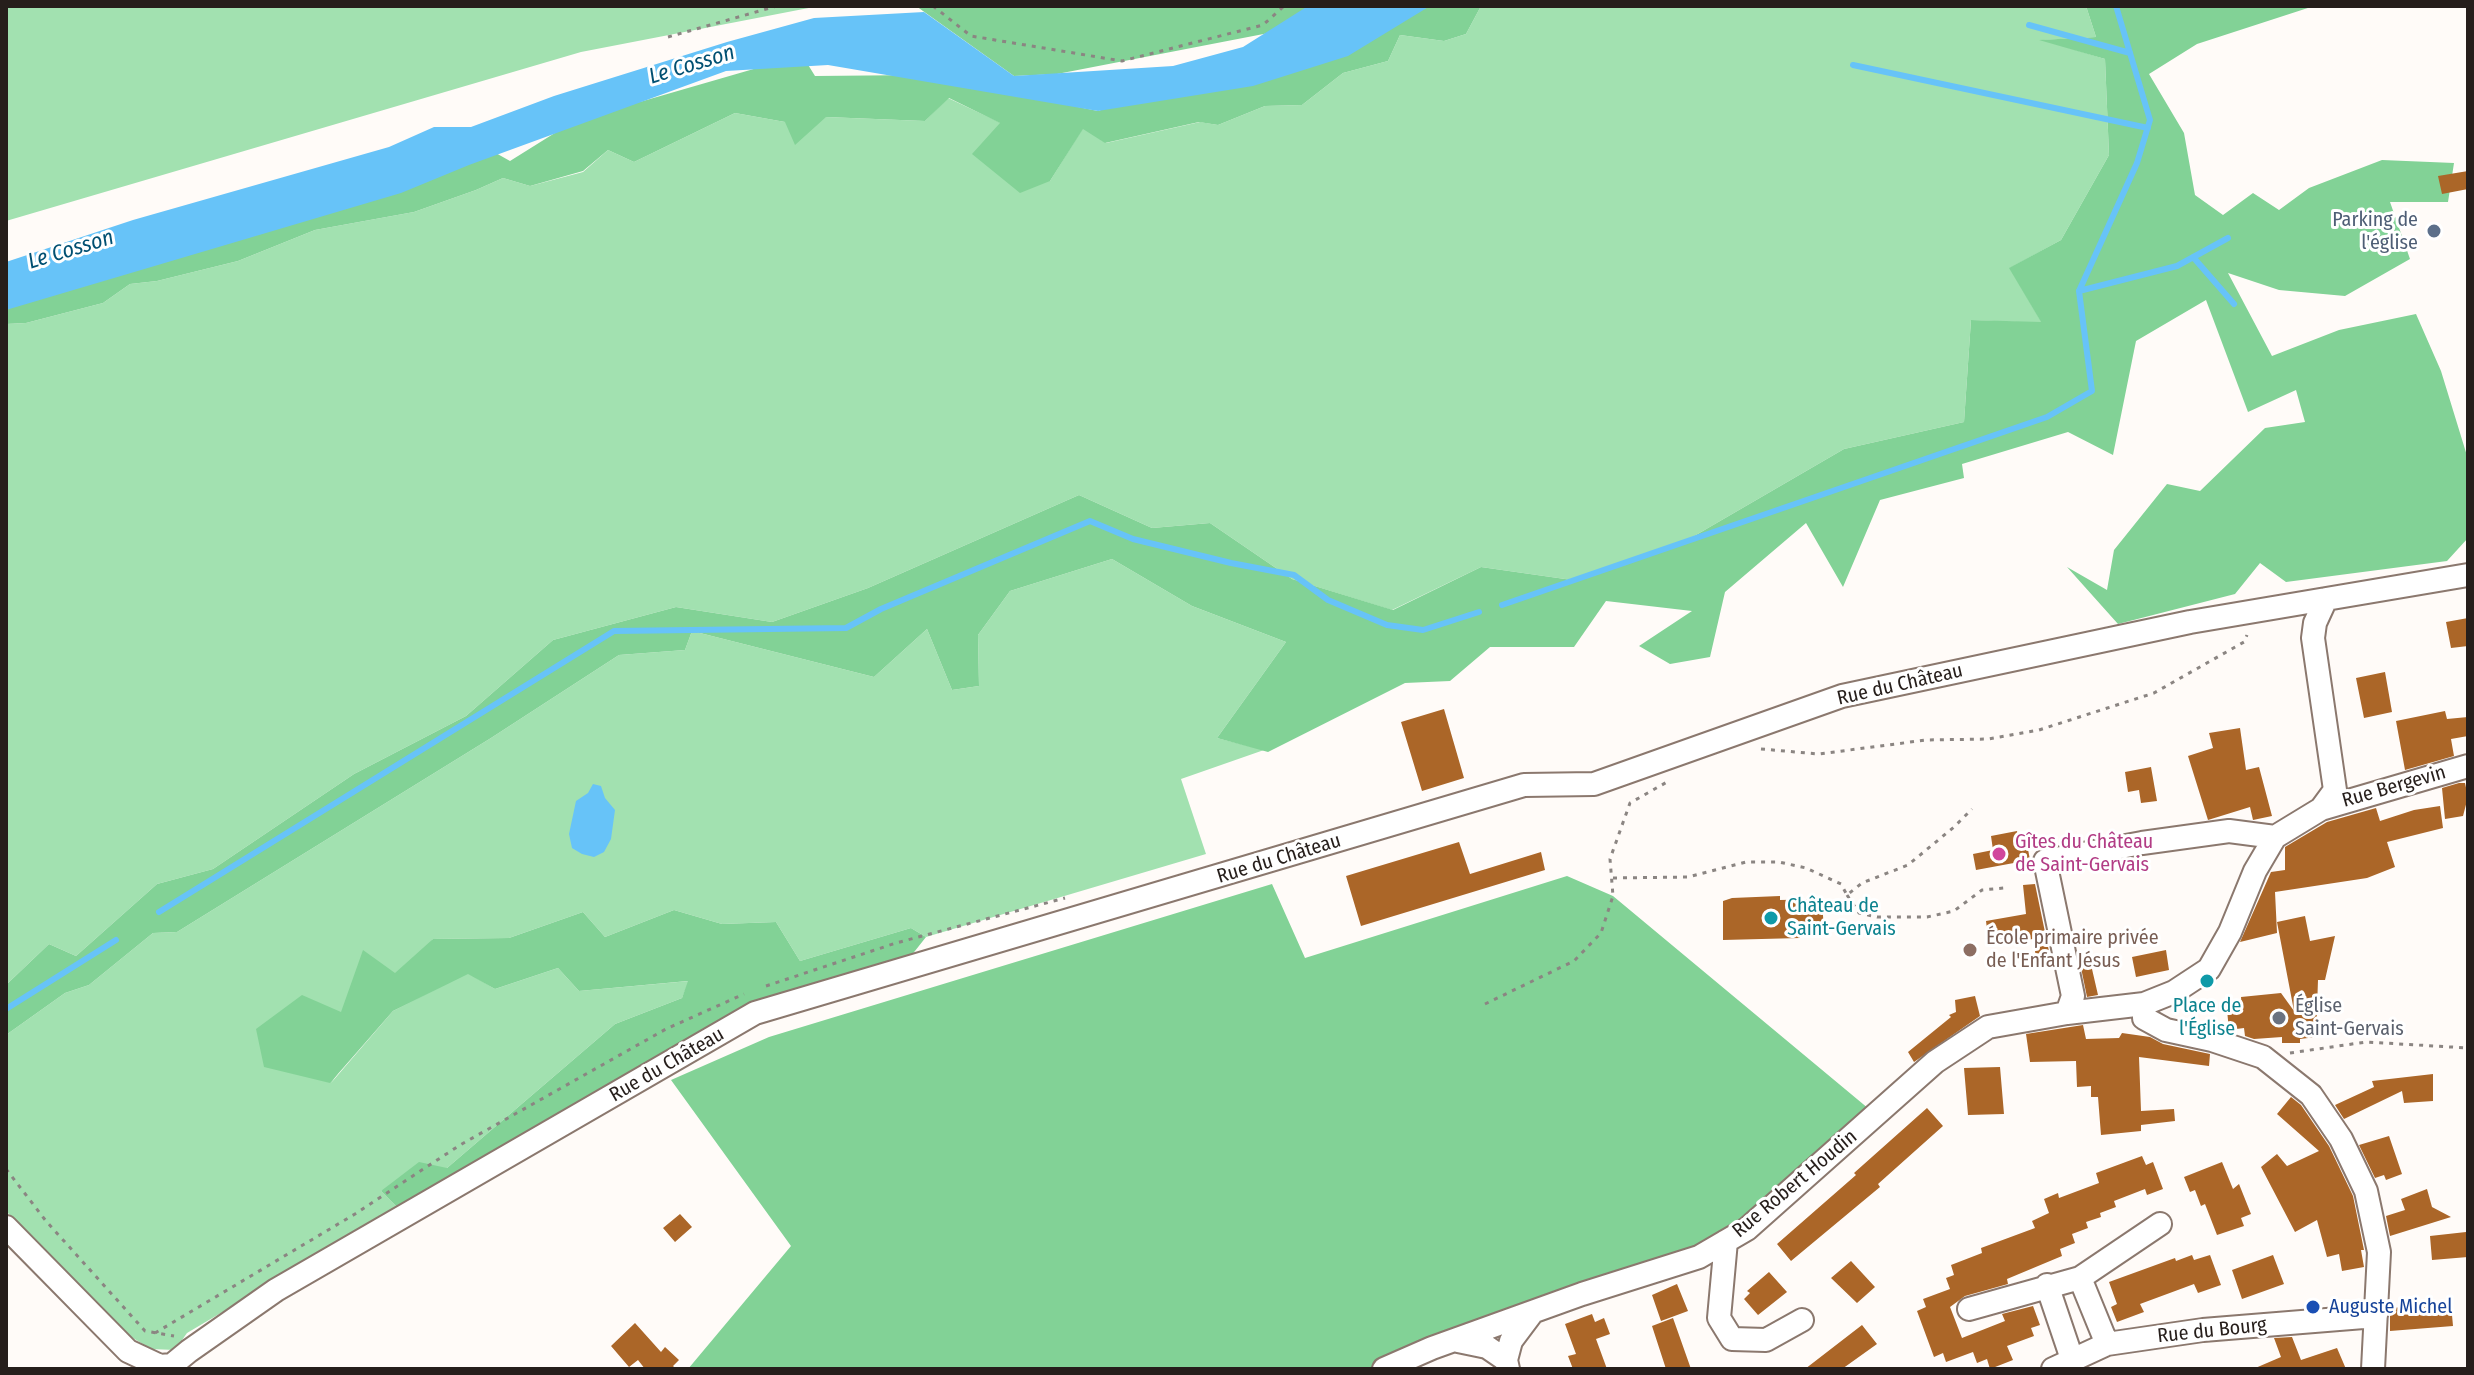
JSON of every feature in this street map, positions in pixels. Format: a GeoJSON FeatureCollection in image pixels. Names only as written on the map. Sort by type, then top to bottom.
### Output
{"type":"FeatureCollection","features":[{"type":"Feature","properties":{"kind":"street","name":"Rue du Château"},"geometry":{"type":"LineString","coordinates":[[173,1367],[210,1336],[276,1290],[755,1013],[1524,785],[1594,784],[1842,696],[2190,622],[2468,575]]}},
{"type":"Feature","properties":{"kind":"street"},"geometry":{"type":"LineString","coordinates":[[2321,809],[2335,790],[2313,638],[2315,623],[2326,599]]}},
{"type":"Feature","properties":{"kind":"street","name":"Rue Bergevin"},"geometry":{"type":"LineString","coordinates":[[2275,837],[2321,809],[2468,766]]}},
{"type":"Feature","properties":{"kind":"street"},"geometry":{"type":"LineString","coordinates":[[2067,1013],[2073,996],[2045,861],[2229,831],[2275,837]]}},
{"type":"Feature","properties":{"kind":"street","name":"Rue Robert Houdin"},"geometry":{"type":"LineString","coordinates":[[1384,1369],[1533,1312],[1699,1257],[1747,1229],[1935,1062],[1988,1027],[2144,1004],[2174,992],[2209,969],[2230,932],[2255,871],[2275,837]]}},
{"type":"Feature","properties":{"kind":"street"},"geometry":{"type":"LineString","coordinates":[[2144,1004],[2144,1018],[2166,1030],[2212,1040],[2263,1057],[2311,1095],[2341,1139],[2366,1191],[2379,1252],[2373,1369]]}},
{"type":"Feature","properties":{"kind":"street"},"geometry":{"type":"LineString","coordinates":[[1969,1309],[2080,1278],[2160,1224]]}},
{"type":"Feature","properties":{"kind":"street"},"geometry":{"type":"LineString","coordinates":[[6,1227],[128,1351],[160,1366],[173,1367]]}},
{"type":"Feature","properties":{"kind":"street"},"geometry":{"type":"LineString","coordinates":[[1726,1241],[1719,1318],[1732,1339],[1766,1340],[1802,1320]]}},
{"type":"Feature","properties":{"kind":"street"},"geometry":{"type":"LineString","coordinates":[[2080,1278],[2107,1344]]}},
{"type":"Feature","properties":{"kind":"street"},"geometry":{"type":"LineString","coordinates":[[2047,1285],[2063,1364]]}},
{"type":"Feature","properties":{"kind":"street"},"geometry":{"type":"LineString","coordinates":[[1507,1365],[1511,1341],[1533,1312]]}},
{"type":"Feature","properties":{"kind":"street","name":"Rue du Bourg"},"geometry":{"type":"LineString","coordinates":[[2063,1364],[2107,1344],[2203,1330],[2376,1316]]}},
{"type":"Feature","properties":{"kind":"street"},"geometry":{"type":"LineString","coordinates":[[1457,1341],[1487,1347],[1507,1365]]}},
{"type":"Feature","properties":{"kind":"path"},"geometry":{"type":"LineString","coordinates":[[668,37],[777,6]]}},
{"type":"Feature","properties":{"kind":"path"},"geometry":{"type":"LineString","coordinates":[[933,6],[971,36],[1122,61],[1263,25],[1284,6]]}},
{"type":"Feature","properties":{"kind":"path"},"geometry":{"type":"LineString","coordinates":[[1748,753],[1762,748],[1819,754],[1926,740],[1988,739],[2039,730],[2154,693],[2244,642],[2259,610]]}},
{"type":"Feature","properties":{"kind":"path"},"geometry":{"type":"LineString","coordinates":[[1485,1004],[1574,961],[1601,933],[1613,896],[1610,859],[1630,803],[1667,782]]}},
{"type":"Feature","properties":{"kind":"path"},"geometry":{"type":"LineString","coordinates":[[1847,895],[1862,883],[1908,865],[1972,809]]}},
{"type":"Feature","properties":{"kind":"path"},"geometry":{"type":"LineString","coordinates":[[1613,878],[1688,877],[1746,862],[1779,862],[1806,868],[1841,884],[1859,913],[1877,917],[1927,917],[1954,911],[1982,890],[2004,888]]}},
{"type":"Feature","properties":{"kind":"path"},"geometry":{"type":"LineString","coordinates":[[2263,1057],[2366,1042],[2468,1048]]}},
{"type":"Feature","properties":{"kind":"path"},"geometry":{"type":"LineString","coordinates":[[6,1169],[46,1221],[145,1331],[165,1336],[210,1336]]}},
{"type":"Feature","properties":{"kind":"green space"},"geometry":{"type":"Polygon","coordinates":[[[6,6],[819,6],[581,52],[6,221],[6,6]]]}},
{"type":"Feature","properties":{"kind":"green space"},"geometry":{"type":"Polygon","coordinates":[[[916,6],[1339,6],[1310,25],[1057,74],[1014,76],[916,6]]]}},
{"type":"Feature","properties":{"kind":"green space"},"geometry":{"type":"Polygon","coordinates":[[[1405,6],[1481,6],[1466,34],[1444,41],[1400,35],[1388,61],[1343,73],[1302,105],[1265,106],[1218,125],[1199,122],[1105,143],[1083,129],[1050,181],[1020,193],[972,154],[1000,123],[949,98],[925,121],[826,117],[795,145],[785,122],[735,113],[634,162],[608,150],[583,171],[530,186],[503,178],[414,212],[315,230],[238,261],[157,281],[130,284],[103,303],[26,323],[6,324],[6,296],[494,152],[510,161],[574,121],[802,55],[815,76],[920,75],[1098,111],[1405,6]]]}},
{"type":"Feature","properties":{"kind":"green space"},"geometry":{"type":"Polygon","coordinates":[[[1481,6],[2086,6],[2096,37],[2043,40],[2105,59],[2109,155],[2061,240],[2010,268],[2042,323],[1971,320],[1964,422],[1844,449],[1677,546],[1572,580],[1481,567],[1392,610],[1292,579],[1210,523],[1152,528],[1079,495],[868,588],[772,622],[676,607],[553,640],[466,716],[354,774],[213,869],[157,884],[76,956],[49,944],[6,985],[6,324],[26,323],[103,303],[130,284],[157,281],[238,261],[315,230],[414,212],[503,178],[530,186],[583,172],[608,150],[634,162],[735,113],[785,122],[826,117],[925,121],[948,98],[1001,123],[1050,181],[1083,128],[1106,143],[1200,122],[1218,125],[1265,106],[1302,105],[1343,73],[1388,61],[1400,35],[1444,41],[1466,34],[1481,6]]]}},
{"type":"Feature","properties":{"kind":"green space"},"geometry":{"type":"Polygon","coordinates":[[[2086,6],[2314,6],[2197,44],[2149,74],[2184,133],[2195,195],[2223,215],[2253,193],[2279,210],[2309,188],[2382,160],[2454,163],[2448,202],[2390,202],[2410,259],[2345,296],[2279,290],[2228,273],[2272,356],[2339,330],[2416,314],[2441,371],[2468,459],[2468,538],[2447,561],[2286,582],[2260,563],[2235,594],[2118,624],[2067,567],[2107,590],[2114,550],[2167,484],[2200,491],[2265,428],[2305,422],[2296,390],[2248,412],[2206,300],[2136,341],[2113,455],[2068,432],[1962,464],[1964,478],[1880,500],[1843,587],[1806,523],[1725,592],[1710,657],[1670,664],[1639,646],[1692,611],[1606,601],[1574,647],[1490,647],[1450,681],[1405,683],[1268,752],[1217,738],[1286,642],[1192,606],[1112,559],[1010,591],[978,635],[979,686],[952,690],[927,629],[874,677],[692,631],[685,650],[619,655],[177,932],[153,933],[89,985],[65,993],[6,1035],[6,985],[49,944],[76,956],[157,884],[213,869],[354,774],[466,716],[553,640],[676,607],[772,622],[868,588],[1079,495],[1152,528],[1210,523],[1292,579],[1393,610],[1481,567],[1572,580],[1677,546],[1844,449],[1964,422],[1971,320],[2041,322],[2009,268],[2061,240],[2109,155],[2105,59],[2039,40],[2096,37],[2086,6]]]}},
{"type":"Feature","properties":{"kind":"green space"},"geometry":{"type":"Polygon","coordinates":[[[1112,559],[1192,606],[1286,642],[1217,738],[1264,750],[1181,779],[1206,854],[926,937],[911,928],[800,961],[776,922],[722,924],[674,910],[605,937],[583,912],[509,938],[433,939],[331,1083],[393,1011],[468,973],[495,989],[558,968],[579,991],[689,981],[682,998],[615,1024],[447,1168],[381,1191],[398,1208],[187,1333],[175,1350],[151,1349],[123,1332],[6,1211],[6,1035],[65,993],[89,985],[153,933],[177,932],[619,655],[685,650],[692,631],[874,677],[927,629],[952,690],[979,686],[978,635],[1010,591],[1112,559]]]}},
{"type":"Feature","properties":{"kind":"green space"},"geometry":{"type":"Polygon","coordinates":[[[1567,876],[1613,896],[1869,1109],[1740,1240],[1412,1369],[688,1369],[791,1246],[671,1080],[769,1037],[1272,884],[1305,958],[1567,876]]]}},
{"type":"Feature","properties":{"kind":"green space"},"geometry":{"type":"Polygon","coordinates":[[[674,910],[722,924],[776,922],[800,961],[911,928],[926,937],[911,956],[736,1013],[398,1208],[381,1191],[419,1162],[447,1168],[615,1024],[682,998],[688,981],[579,991],[558,968],[495,989],[468,974],[393,1011],[330,1083],[264,1067],[256,1029],[302,995],[341,1012],[363,950],[395,973],[433,939],[509,938],[583,912],[605,937],[674,910]]]}},
{"type":"Feature","properties":{"kind":"water","name":"Le Cosson"},"geometry":{"type":"Polygon","coordinates":[[[1308,6],[1430,6],[1348,56],[1253,86],[1098,111],[828,65],[726,71],[401,193],[6,310],[6,262],[133,220],[389,147],[434,127],[471,127],[554,96],[814,18],[924,12],[1014,76],[1173,66],[1243,47],[1308,6]]]}},
{"type":"Feature","properties":{"kind":"water"},"geometry":{"type":"Polygon","coordinates":[[[593,784],[601,786],[605,798],[615,810],[611,839],[604,852],[594,857],[572,848],[569,834],[576,801],[588,793],[593,784]]]}},
{"type":"Feature","properties":{"kind":"building"},"geometry":{"type":"Polygon","coordinates":[[[2468,171],[2468,189],[2442,194],[2438,176],[2468,171]]]}},
{"type":"Feature","properties":{"kind":"building"},"geometry":{"type":"Polygon","coordinates":[[[2468,618],[2468,646],[2451,648],[2446,622],[2468,618]]]}},
{"type":"Feature","properties":{"kind":"building"},"geometry":{"type":"Polygon","coordinates":[[[2385,672],[2392,712],[2364,718],[2356,678],[2385,672]]]}},
{"type":"Feature","properties":{"kind":"building"},"geometry":{"type":"Polygon","coordinates":[[[1444,709],[1464,778],[1422,791],[1401,722],[1444,709]]]}},
{"type":"Feature","properties":{"kind":"building"},"geometry":{"type":"Polygon","coordinates":[[[2445,711],[2447,719],[2468,717],[2468,736],[2451,739],[2454,756],[2405,770],[2396,721],[2445,711]]]}},
{"type":"Feature","properties":{"kind":"building"},"geometry":{"type":"Polygon","coordinates":[[[2240,728],[2246,770],[2259,767],[2272,816],[2253,820],[2250,807],[2208,820],[2188,756],[2213,748],[2209,733],[2240,728]]]}},
{"type":"Feature","properties":{"kind":"building"},"geometry":{"type":"Polygon","coordinates":[[[2151,767],[2157,801],[2141,803],[2139,790],[2128,792],[2125,772],[2151,767]]]}},
{"type":"Feature","properties":{"kind":"building"},"geometry":{"type":"Polygon","coordinates":[[[2465,783],[2468,797],[2463,816],[2445,819],[2442,788],[2465,783]]]}},
{"type":"Feature","properties":{"kind":"building"},"geometry":{"type":"Polygon","coordinates":[[[2440,806],[2443,828],[2387,842],[2395,867],[2367,878],[2275,892],[2277,933],[2240,942],[2271,872],[2285,870],[2285,847],[2327,822],[2376,808],[2380,821],[2414,810],[2440,806]]]}},
{"type":"Feature","properties":{"kind":"building"},"geometry":{"type":"Polygon","coordinates":[[[2017,831],[2019,843],[2027,844],[2030,860],[1976,870],[1973,854],[1993,850],[1991,836],[2017,831]]]}},
{"type":"Feature","properties":{"kind":"building"},"geometry":{"type":"Polygon","coordinates":[[[1459,842],[1470,874],[1541,852],[1545,870],[1361,926],[1346,876],[1459,842]]]}},
{"type":"Feature","properties":{"kind":"building"},"geometry":{"type":"Polygon","coordinates":[[[2035,884],[2051,961],[2037,963],[2033,939],[1989,945],[1986,921],[2026,914],[2023,885],[2035,884]]]}},
{"type":"Feature","properties":{"kind":"building"},"geometry":{"type":"Polygon","coordinates":[[[1780,896],[1780,900],[1822,899],[1824,932],[1800,933],[1800,938],[1723,940],[1723,901],[1780,896]]]}},
{"type":"Feature","properties":{"kind":"building"},"geometry":{"type":"Polygon","coordinates":[[[2305,916],[2310,941],[2335,936],[2325,980],[2318,980],[2316,1037],[2300,1039],[2300,1043],[2282,1043],[2282,1037],[2254,1039],[2245,1036],[2244,1028],[2229,1030],[2227,1010],[2242,1009],[2241,997],[2281,993],[2294,1011],[2277,922],[2305,916]]]}},
{"type":"Feature","properties":{"kind":"building"},"geometry":{"type":"Polygon","coordinates":[[[2166,950],[2169,970],[2136,977],[2132,957],[2166,950]]]}},
{"type":"Feature","properties":{"kind":"building"},"geometry":{"type":"Polygon","coordinates":[[[2089,956],[2098,995],[2087,997],[2079,958],[2089,956]]]}},
{"type":"Feature","properties":{"kind":"building"},"geometry":{"type":"Polygon","coordinates":[[[1975,996],[1980,1016],[1914,1062],[1908,1052],[1956,1012],[1955,1000],[1975,996]]]}},
{"type":"Feature","properties":{"kind":"building"},"geometry":{"type":"Polygon","coordinates":[[[2083,1025],[2086,1039],[2119,1038],[2122,1033],[2150,1037],[2163,1044],[2210,1054],[2209,1066],[2139,1057],[2141,1111],[2174,1109],[2175,1121],[2141,1125],[2141,1131],[2101,1135],[2098,1097],[2091,1097],[2091,1086],[2077,1087],[2076,1061],[2030,1062],[2026,1034],[2083,1025]]]}},
{"type":"Feature","properties":{"kind":"building"},"geometry":{"type":"Polygon","coordinates":[[[2000,1067],[2004,1114],[1968,1115],[1964,1068],[2000,1067]]]}},
{"type":"Feature","properties":{"kind":"building"},"geometry":{"type":"Polygon","coordinates":[[[2433,1074],[2433,1101],[2404,1103],[2402,1091],[2344,1119],[2335,1105],[2374,1087],[2372,1081],[2433,1074]]]}},
{"type":"Feature","properties":{"kind":"building"},"geometry":{"type":"Polygon","coordinates":[[[2291,1097],[2301,1105],[2329,1146],[2353,1196],[2364,1250],[2361,1250],[2364,1267],[2342,1271],[2339,1254],[2327,1257],[2317,1220],[2295,1232],[2261,1167],[2277,1154],[2287,1166],[2319,1151],[2277,1114],[2291,1097]]]}},
{"type":"Feature","properties":{"kind":"building"},"geometry":{"type":"Polygon","coordinates":[[[1927,1108],[1943,1126],[1878,1184],[1880,1187],[1791,1261],[1777,1244],[1927,1108]]]}},
{"type":"Feature","properties":{"kind":"building"},"geometry":{"type":"Polygon","coordinates":[[[2389,1136],[2402,1174],[2386,1180],[2384,1175],[2375,1178],[2359,1145],[2389,1136]]]}},
{"type":"Feature","properties":{"kind":"building"},"geometry":{"type":"Polygon","coordinates":[[[2142,1156],[2146,1165],[2153,1162],[2163,1189],[2147,1195],[2145,1189],[2114,1201],[2116,1207],[2086,1222],[2088,1228],[2072,1234],[2075,1243],[2060,1249],[2062,1256],[2007,1279],[2008,1284],[1965,1296],[1950,1307],[1962,1338],[2005,1321],[2002,1314],[2033,1306],[2040,1325],[2031,1328],[2034,1336],[2007,1346],[2013,1360],[1990,1369],[1987,1359],[1977,1363],[1973,1352],[1946,1362],[1943,1353],[1934,1357],[1917,1311],[1926,1307],[1923,1299],[1950,1289],[1946,1278],[1954,1275],[1951,1265],[1982,1253],[1981,1248],[2035,1228],[2032,1221],[2049,1213],[2044,1199],[2058,1193],[2059,1198],[2099,1183],[2096,1173],[2142,1156]]]}},
{"type":"Feature","properties":{"kind":"building"},"geometry":{"type":"Polygon","coordinates":[[[2222,1162],[2233,1189],[2239,1184],[2251,1214],[2241,1218],[2244,1226],[2217,1235],[2205,1204],[2201,1206],[2195,1190],[2190,1192],[2184,1177],[2222,1162]]]}},
{"type":"Feature","properties":{"kind":"building"},"geometry":{"type":"Polygon","coordinates":[[[2427,1189],[2432,1207],[2451,1217],[2390,1236],[2386,1216],[2405,1210],[2401,1199],[2427,1189]]]}},
{"type":"Feature","properties":{"kind":"building"},"geometry":{"type":"Polygon","coordinates":[[[680,1214],[692,1227],[675,1242],[663,1228],[680,1214]]]}},
{"type":"Feature","properties":{"kind":"building"},"geometry":{"type":"Polygon","coordinates":[[[2466,1232],[2468,1257],[2432,1260],[2430,1236],[2466,1232]]]}},
{"type":"Feature","properties":{"kind":"building"},"geometry":{"type":"Polygon","coordinates":[[[2192,1255],[2194,1260],[2210,1255],[2221,1285],[2198,1293],[2194,1284],[2140,1304],[2144,1312],[2117,1322],[2111,1307],[2117,1304],[2109,1282],[2175,1258],[2176,1261],[2192,1255]]]}},
{"type":"Feature","properties":{"kind":"building"},"geometry":{"type":"Polygon","coordinates":[[[2273,1255],[2284,1284],[2242,1299],[2232,1270],[2273,1255]]]}},
{"type":"Feature","properties":{"kind":"building"},"geometry":{"type":"Polygon","coordinates":[[[1851,1261],[1875,1287],[1857,1303],[1831,1278],[1851,1261]]]}},
{"type":"Feature","properties":{"kind":"building"},"geometry":{"type":"Polygon","coordinates":[[[1769,1272],[1787,1292],[1758,1315],[1744,1299],[1750,1293],[1747,1291],[1769,1272]]]}},
{"type":"Feature","properties":{"kind":"building"},"geometry":{"type":"Polygon","coordinates":[[[1677,1284],[1688,1311],[1661,1321],[1652,1295],[1677,1284]]]}},
{"type":"Feature","properties":{"kind":"building"},"geometry":{"type":"Polygon","coordinates":[[[2451,1304],[2453,1326],[2390,1331],[2390,1308],[2451,1304]]]}},
{"type":"Feature","properties":{"kind":"building"},"geometry":{"type":"Polygon","coordinates":[[[1592,1314],[1595,1322],[1604,1318],[1610,1334],[1596,1339],[1607,1369],[1573,1369],[1568,1356],[1576,1354],[1565,1324],[1592,1314]]]}},
{"type":"Feature","properties":{"kind":"building"},"geometry":{"type":"Polygon","coordinates":[[[1673,1318],[1691,1369],[1666,1369],[1652,1326],[1673,1318]]]}},
{"type":"Feature","properties":{"kind":"building"},"geometry":{"type":"Polygon","coordinates":[[[635,1323],[661,1352],[665,1347],[679,1360],[673,1366],[676,1369],[645,1369],[638,1360],[629,1367],[611,1346],[635,1323]]]}},
{"type":"Feature","properties":{"kind":"building"},"geometry":{"type":"Polygon","coordinates":[[[1862,1325],[1877,1344],[1842,1369],[1805,1369],[1862,1325]]]}},
{"type":"Feature","properties":{"kind":"building"},"geometry":{"type":"Polygon","coordinates":[[[2292,1337],[2301,1360],[2337,1348],[2346,1369],[2253,1369],[2281,1357],[2274,1338],[2292,1337]]]}},
{"type":"Feature","properties":{"kind":"waterway"},"geometry":{"type":"LineString","coordinates":[[1502,605],[2047,417],[2092,391],[2079,291],[2137,163],[2150,120],[2116,6]]}},
{"type":"Feature","properties":{"kind":"waterway"},"geometry":{"type":"LineString","coordinates":[[2029,25],[2130,53]]}},
{"type":"Feature","properties":{"kind":"waterway"},"geometry":{"type":"LineString","coordinates":[[1853,65],[2148,128]]}},
{"type":"Feature","properties":{"kind":"waterway"},"geometry":{"type":"LineString","coordinates":[[2079,291],[2177,266],[2228,238]]}},
{"type":"Feature","properties":{"kind":"waterway"},"geometry":{"type":"LineString","coordinates":[[2193,257],[2234,304]]}},
{"type":"Feature","properties":{"kind":"waterway"},"geometry":{"type":"LineString","coordinates":[[159,912],[614,631],[846,628],[881,609],[1090,521],[1133,539],[1294,575],[1328,600],[1387,625],[1423,630],[1479,612]]}},
{"type":"Feature","properties":{"kind":"waterway"},"geometry":{"type":"LineString","coordinates":[[6,1009],[116,940]]}},
{"type":"Feature","properties":{"kind":"place","name":"Parking de l'église"},"geometry":{"type":"Point","coordinates":[2434,231]}},
{"type":"Feature","properties":{"kind":"place","name":"Gîtes du Château de Saint-Gervais"},"geometry":{"type":"Point","coordinates":[1999,854]}},
{"type":"Feature","properties":{"kind":"place","name":"Château de Saint-Gervais"},"geometry":{"type":"Point","coordinates":[1771,918]}},
{"type":"Feature","properties":{"kind":"place","name":"École primaire privée de l'Enfant Jésus"},"geometry":{"type":"Point","coordinates":[1970,950]}},
{"type":"Feature","properties":{"kind":"place","name":"Place de l'Église"},"geometry":{"type":"Point","coordinates":[2207,981]}},
{"type":"Feature","properties":{"kind":"place","name":"Église Saint-Gervais"},"geometry":{"type":"Point","coordinates":[2279,1018]}},
{"type":"Feature","properties":{"kind":"place","name":"Auguste Michel"},"geometry":{"type":"Point","coordinates":[2313,1307]}}]}
